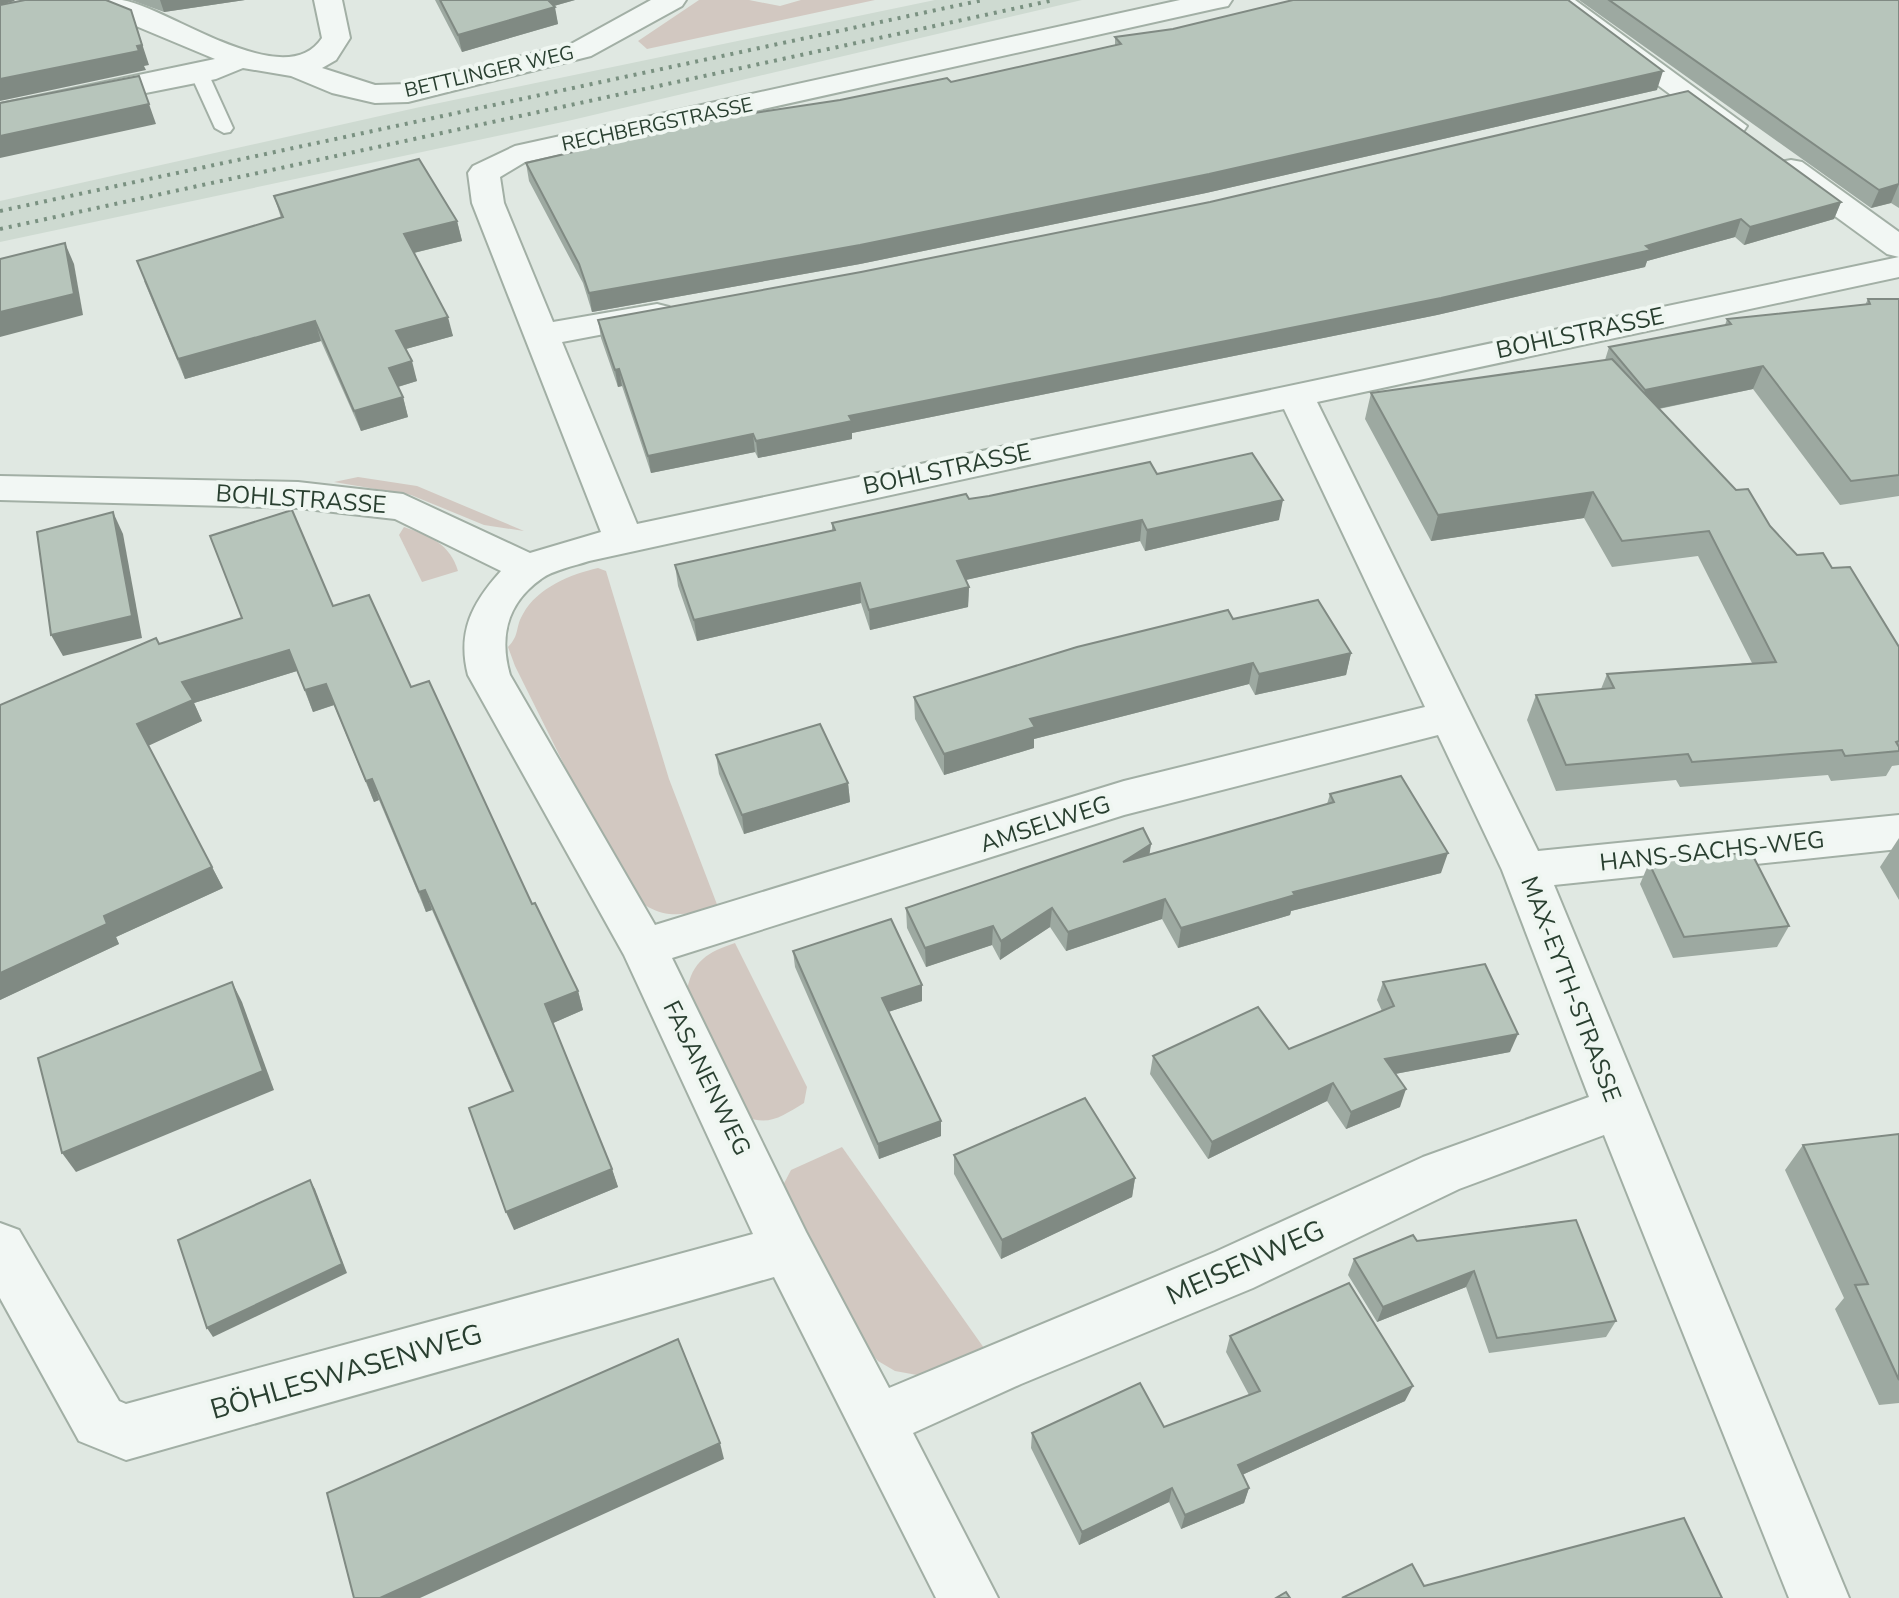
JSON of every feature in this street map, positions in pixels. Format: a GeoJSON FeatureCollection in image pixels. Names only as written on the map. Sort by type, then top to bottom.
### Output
{"type":"FeatureCollection","features":[{"type":"Feature","properties":{"kind":"street","name":"BETTLINGER WEG"},"geometry":{"type":"LineString","coordinates":[[98,0],[239,58],[298,69],[343,87],[375,94],[408,93],[581,50],[672,0]]}},
{"type":"Feature","properties":{"kind":"street"},"geometry":{"type":"LineString","coordinates":[[298,69],[326,54],[336,38],[328,0]]}},
{"type":"Feature","properties":{"kind":"street","name":"RECHBERGSTRASSE"},"geometry":{"type":"LineString","coordinates":[[624,540],[488,203],[484,173],[515,155],[1218,0]]}},
{"type":"Feature","properties":{"kind":"street"},"geometry":{"type":"LineString","coordinates":[[1557,0],[1899,247]]}},
{"type":"Feature","properties":{"kind":"street"},"geometry":{"type":"LineString","coordinates":[[150,19],[181,1]]}},
{"type":"Feature","properties":{"kind":"street"},"geometry":{"type":"LineString","coordinates":[[0,113],[199,73],[239,58]]}},
{"type":"Feature","properties":{"kind":"street"},"geometry":{"type":"LineString","coordinates":[[1643,105],[1688,95]]}},
{"type":"Feature","properties":{"kind":"street","name":"BOHLSTRASSE"},"geometry":{"type":"LineString","coordinates":[[0,488],[298,495],[403,507],[528,568],[624,540],[1899,267]]}},
{"type":"Feature","properties":{"kind":"street"},"geometry":{"type":"LineString","coordinates":[[542,335],[686,309]]}},
{"type":"Feature","properties":{"kind":"street","name":"MAX-EYTH-STRASSE"},"geometry":{"type":"LineString","coordinates":[[1295,394],[1525,870],[1618,1108],[1819,1598]]}},
{"type":"Feature","properties":{"kind":"street","name":"FASANENWEG"},"geometry":{"type":"LineString","coordinates":[[528,568],[495,602],[479,647],[489,675],[644,948],[787,1249],[968,1598]]}},
{"type":"Feature","properties":{"kind":"street","name":"AMSELWEG"},"geometry":{"type":"LineString","coordinates":[[644,948],[1138,794],[1450,716]]}},
{"type":"Feature","properties":{"kind":"street","name":"HANS-SACHS-WEG"},"geometry":{"type":"LineString","coordinates":[[1525,870],[1899,832]]}},
{"type":"Feature","properties":{"kind":"street","name":"MEISENWEG"},"geometry":{"type":"LineString","coordinates":[[875,1422],[1001,1365],[1234,1270],[1441,1173],[1618,1108]]}},
{"type":"Feature","properties":{"kind":"street","name":"BÖHLESWASENWEG"},"geometry":{"type":"LineString","coordinates":[[0,1247],[99,1421],[126,1432],[787,1249]]}},
{"type":"Feature","properties":{"kind":"lane"},"geometry":{"type":"LineString","coordinates":[[199,73],[224,128]]}},
{"type":"Feature","properties":{"kind":"shaded area"},"geometry":{"type":"Polygon","coordinates":[[[699,0],[749,0],[780,6],[801,0],[875,0],[647,49],[638,41],[699,0]]]}},
{"type":"Feature","properties":{"kind":"shaded area"},"geometry":{"type":"Polygon","coordinates":[[[935,0],[1082,0],[572,120],[0,242],[0,201],[420,107],[935,0]]]}},
{"type":"Feature","properties":{"kind":"shaded area"},"geometry":{"type":"Polygon","coordinates":[[[358,477],[417,486],[524,531],[484,525],[411,495],[334,482],[358,477]]]}},
{"type":"Feature","properties":{"kind":"shaded area"},"geometry":{"type":"Polygon","coordinates":[[[404,527],[438,542],[450,554],[458,571],[422,582],[399,535],[404,527]]]}},
{"type":"Feature","properties":{"kind":"shaded area"},"geometry":{"type":"Polygon","coordinates":[[[598,568],[606,571],[669,779],[718,907],[690,913],[666,913],[644,904],[623,883],[508,647],[523,614],[537,597],[566,578],[598,568]]]}},
{"type":"Feature","properties":{"kind":"shaded area"},"geometry":{"type":"Polygon","coordinates":[[[735,943],[807,1087],[804,1103],[768,1120],[744,1116],[687,991],[693,972],[703,959],[735,943]]]}},
{"type":"Feature","properties":{"kind":"shaded area"},"geometry":{"type":"Polygon","coordinates":[[[842,1147],[984,1348],[940,1370],[917,1375],[895,1371],[878,1361],[867,1348],[780,1191],[791,1170],[842,1147]]]}},
{"type":"Feature","properties":{"kind":"building"},"geometry":{"type":"Polygon","coordinates":[[[25,0],[106,0],[131,10],[142,45],[137,46],[139,51],[0,79],[0,5],[25,0]]]}},
{"type":"Feature","properties":{"kind":"building"},"geometry":{"type":"Polygon","coordinates":[[[440,0],[548,0],[555,7],[458,35],[440,0]]]}},
{"type":"Feature","properties":{"kind":"building"},"geometry":{"type":"Polygon","coordinates":[[[1293,0],[1568,0],[1663,71],[1209,174],[860,245],[589,293],[579,264],[526,163],[715,119],[840,100],[947,78],[951,82],[1121,44],[1115,37],[1173,29],[1293,0]]]}},
{"type":"Feature","properties":{"kind":"building"},"geometry":{"type":"Polygon","coordinates":[[[1609,0],[1899,0],[1899,184],[1879,190],[1609,0]]]}},
{"type":"Feature","properties":{"kind":"building"},"geometry":{"type":"Polygon","coordinates":[[[139,76],[149,104],[0,136],[0,103],[139,76]]]}},
{"type":"Feature","properties":{"kind":"building"},"geometry":{"type":"Polygon","coordinates":[[[1688,91],[1841,202],[1750,227],[1741,219],[1646,246],[1651,250],[1441,298],[849,416],[852,421],[756,441],[753,434],[648,456],[619,369],[615,370],[598,320],[861,272],[1210,202],[1688,91]]]}},
{"type":"Feature","properties":{"kind":"building"},"geometry":{"type":"Polygon","coordinates":[[[419,159],[457,221],[404,234],[448,317],[396,331],[412,361],[389,368],[403,397],[354,411],[315,321],[178,359],[137,261],[283,217],[274,196],[419,159]]]}},
{"type":"Feature","properties":{"kind":"building"},"geometry":{"type":"Polygon","coordinates":[[[65,243],[74,294],[0,312],[0,259],[65,243]]]}},
{"type":"Feature","properties":{"kind":"building"},"geometry":{"type":"Polygon","coordinates":[[[1868,299],[1899,299],[1899,475],[1851,481],[1763,366],[1645,390],[1609,347],[1731,324],[1727,319],[1870,304],[1868,299]]]}},
{"type":"Feature","properties":{"kind":"building"},"geometry":{"type":"Polygon","coordinates":[[[1612,359],[1736,490],[1748,489],[1770,526],[1797,555],[1823,553],[1832,568],[1850,567],[1899,647],[1899,741],[1896,742],[1899,751],[1845,756],[1842,750],[1692,762],[1688,754],[1566,765],[1536,695],[1614,688],[1607,674],[1776,662],[1709,531],[1622,541],[1593,492],[1438,515],[1371,393],[1612,359]]]}},
{"type":"Feature","properties":{"kind":"building"},"geometry":{"type":"Polygon","coordinates":[[[1252,453],[1283,500],[1147,530],[1142,520],[957,561],[969,587],[869,610],[860,583],[694,620],[675,565],[835,530],[832,523],[966,494],[969,499],[989,496],[1150,462],[1157,474],[1252,453]]]}},
{"type":"Feature","properties":{"kind":"building"},"geometry":{"type":"Polygon","coordinates":[[[292,510],[333,606],[369,595],[411,687],[429,681],[532,904],[535,903],[578,991],[545,1004],[612,1169],[506,1212],[469,1108],[513,1091],[425,890],[419,892],[372,779],[366,781],[326,684],[305,690],[289,650],[182,682],[193,700],[137,724],[212,867],[104,916],[107,924],[0,973],[0,705],[156,638],[159,644],[242,618],[210,536],[292,510]]]}},
{"type":"Feature","properties":{"kind":"building"},"geometry":{"type":"Polygon","coordinates":[[[113,512],[132,616],[51,635],[37,532],[113,512]]]}},
{"type":"Feature","properties":{"kind":"building"},"geometry":{"type":"Polygon","coordinates":[[[1318,600],[1351,653],[1259,674],[1253,663],[1030,719],[1035,727],[944,754],[914,697],[1077,647],[1228,610],[1233,619],[1318,600]]]}},
{"type":"Feature","properties":{"kind":"building"},"geometry":{"type":"Polygon","coordinates":[[[820,724],[848,783],[742,815],[716,755],[820,724]]]}},
{"type":"Feature","properties":{"kind":"building"},"geometry":{"type":"Polygon","coordinates":[[[1401,776],[1448,853],[1293,892],[1295,895],[1181,928],[1165,899],[1068,932],[1052,908],[1001,941],[993,926],[925,948],[906,908],[1143,828],[1151,844],[1123,862],[1334,802],[1330,794],[1401,776]]]}},
{"type":"Feature","properties":{"kind":"building"},"geometry":{"type":"Polygon","coordinates":[[[1751,852],[1789,926],[1684,937],[1649,863],[1751,852]]]}},
{"type":"Feature","properties":{"kind":"building"},"geometry":{"type":"Polygon","coordinates":[[[891,919],[922,985],[882,998],[941,1121],[878,1144],[793,951],[891,919]]]}},
{"type":"Feature","properties":{"kind":"building"},"geometry":{"type":"Polygon","coordinates":[[[1485,964],[1518,1034],[1385,1059],[1406,1089],[1351,1112],[1333,1083],[1212,1142],[1153,1056],[1258,1007],[1289,1049],[1394,1006],[1383,982],[1485,964]]]}},
{"type":"Feature","properties":{"kind":"building"},"geometry":{"type":"Polygon","coordinates":[[[232,982],[263,1071],[62,1153],[38,1058],[232,982]]]}},
{"type":"Feature","properties":{"kind":"building"},"geometry":{"type":"Polygon","coordinates":[[[1085,1098],[1135,1178],[1002,1240],[954,1155],[1085,1098]]]}},
{"type":"Feature","properties":{"kind":"building"},"geometry":{"type":"Polygon","coordinates":[[[1899,1134],[1899,1380],[1855,1285],[1868,1284],[1803,1145],[1899,1134]]]}},
{"type":"Feature","properties":{"kind":"building"},"geometry":{"type":"Polygon","coordinates":[[[310,1180],[342,1264],[207,1328],[178,1240],[310,1180]]]}},
{"type":"Feature","properties":{"kind":"building"},"geometry":{"type":"Polygon","coordinates":[[[1576,1220],[1616,1321],[1497,1338],[1474,1271],[1383,1307],[1354,1259],[1413,1235],[1417,1241],[1576,1220]]]}},
{"type":"Feature","properties":{"kind":"building"},"geometry":{"type":"Polygon","coordinates":[[[1349,1283],[1413,1386],[1238,1465],[1249,1488],[1185,1515],[1172,1488],[1082,1532],[1032,1433],[1140,1383],[1164,1427],[1260,1391],[1230,1336],[1349,1283]]]}},
{"type":"Feature","properties":{"kind":"building"},"geometry":{"type":"Polygon","coordinates":[[[678,1339],[720,1443],[380,1598],[354,1598],[327,1493],[678,1339]]]}},
{"type":"Feature","properties":{"kind":"building"},"geometry":{"type":"Polygon","coordinates":[[[1684,1518],[1722,1598],[1342,1598],[1412,1564],[1424,1586],[1684,1518]]]}},
{"type":"Feature","properties":{"kind":"building"},"geometry":{"type":"Polygon","coordinates":[[[1286,1592],[1290,1598],[1276,1598],[1286,1592]]]}},
{"type":"Feature","properties":{"kind":"railway"},"geometry":{"type":"LineString","coordinates":[[0,211],[983,0]]}},
{"type":"Feature","properties":{"kind":"railway"},"geometry":{"type":"LineString","coordinates":[[0,229],[1054,0]]}}]}
